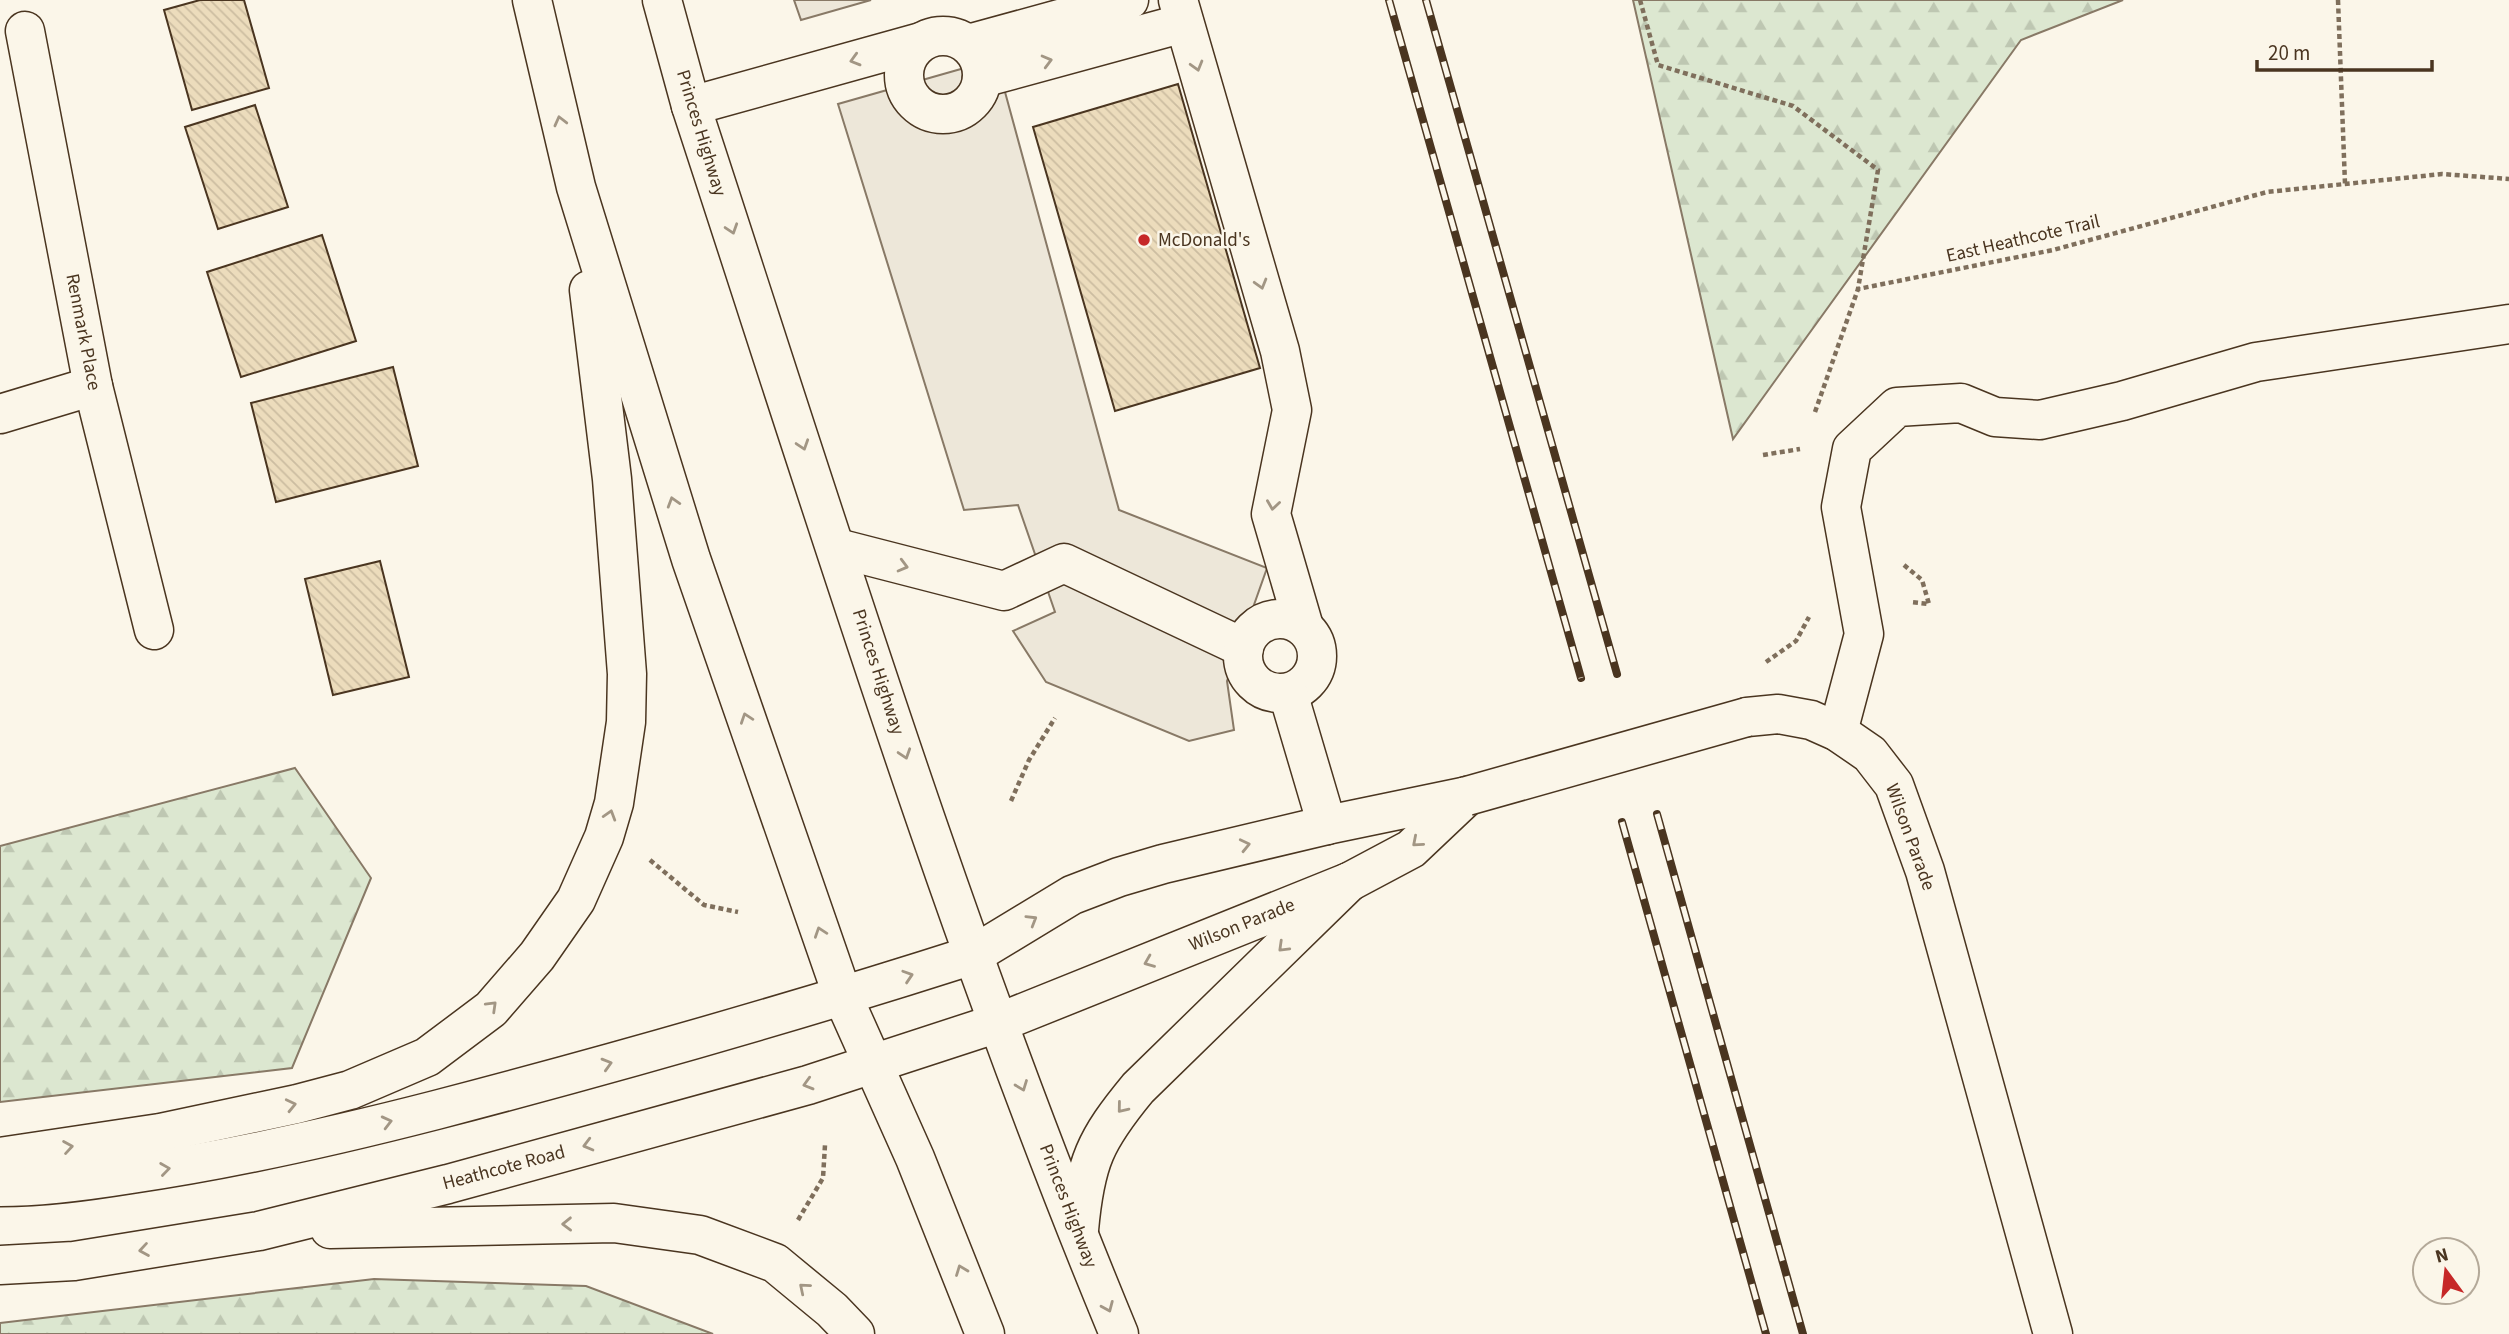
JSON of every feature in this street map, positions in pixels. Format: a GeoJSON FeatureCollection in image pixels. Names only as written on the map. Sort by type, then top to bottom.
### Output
{"type":"FeatureCollection","features":[{"type":"Feature","properties":{"kind":"main road"},"geometry":{"type":"LineString","coordinates":[[532,0],[576,187],[691,559],[843,997],[925,1182],[985,1334]]}},
{"type":"Feature","properties":{"kind":"main road","name":"Princes Highway"},"geometry":{"type":"LineString","coordinates":[[662,0],[691,106],[973,955],[1078,1235],[1119,1334]]}},
{"type":"Feature","properties":{"kind":"main road"},"geometry":{"type":"LineString","coordinates":[[975,61],[1129,0]]}},
{"type":"Feature","properties":{"kind":"main road"},"geometry":{"type":"LineString","coordinates":[[975,61],[1181,12],[1280,351],[1292,410],[1271,514],[1304,627],[1317,647],[1316,670],[1301,688],[1288,693],[1277,694],[1254,683],[1246,672],[1243,660],[1249,635],[1270,620],[1282,619],[1304,627]]}},
{"type":"Feature","properties":{"kind":"main road","name":"Renmark Place"},"geometry":{"type":"LineString","coordinates":[[25,31],[93,386],[154,630]]}},
{"type":"Feature","properties":{"kind":"main road"},"geometry":{"type":"LineString","coordinates":[[691,106],[932,37],[945,35],[957,38],[975,61],[978,91],[971,103],[959,111],[933,113],[921,108],[911,99],[905,87],[905,62],[921,41]]}},
{"type":"Feature","properties":{"kind":"main road"},"geometry":{"type":"LineString","coordinates":[[0,1157],[160,1133],[297,1104],[350,1090],[427,1057],[491,1009],[537,956],[576,901],[604,837],[614,803],[626,722],[627,674],[612,479],[576,187]]}},
{"type":"Feature","properties":{"kind":"main road"},"geometry":{"type":"LineString","coordinates":[[1838,732],[1864,634],[1842,507],[1852,449],[1897,407],[1961,403],[1994,417],[2040,420],[2122,401],[2256,362],[2509,324]]}},
{"type":"Feature","properties":{"kind":"main road"},"geometry":{"type":"LineString","coordinates":[[0,414],[93,386]]}},
{"type":"Feature","properties":{"kind":"main road"},"geometry":{"type":"LineString","coordinates":[[837,548],[1004,591],[1064,563],[1244,648]]}},
{"type":"Feature","properties":{"kind":"main road"},"geometry":{"type":"LineString","coordinates":[[1288,693],[1327,825]]}},
{"type":"Feature","properties":{"kind":"main road","name":"Wilson Parade"},"geometry":{"type":"LineString","coordinates":[[973,955],[1072,895],[1163,864],[1327,825],[1467,796],[1747,717],[1778,714],[1811,720],[1838,732],[1870,754],[1894,785],[1925,871],[2053,1334]]}},
{"type":"Feature","properties":{"kind":"main road","name":"Wilson Parade"},"geometry":{"type":"LineString","coordinates":[[998,1023],[1349,882],[1411,849],[1467,796]]}},
{"type":"Feature","properties":{"kind":"main road"},"geometry":{"type":"LineString","coordinates":[[1078,1235],[1083,1189],[1093,1153],[1110,1122],[1138,1088],[1349,882]]}},
{"type":"Feature","properties":{"kind":"main road"},"geometry":{"type":"LineString","coordinates":[[0,1187],[44,1187],[207,1163],[352,1131],[557,1079],[843,997],[973,955]]}},
{"type":"Feature","properties":{"kind":"main road","name":"Heathcote Road"},"geometry":{"type":"LineString","coordinates":[[0,1265],[74,1261],[259,1231],[448,1184],[808,1085],[998,1023]]}},
{"type":"Feature","properties":{"kind":"main road"},"geometry":{"type":"LineString","coordinates":[[259,1231],[614,1223],[700,1235],[775,1263],[832,1310],[855,1334]]}},
{"type":"Feature","properties":{"kind":"path"},"geometry":{"type":"LineString","coordinates":[[1640,0],[1658,65],[1793,106],[1878,170],[1858,289],[1812,422]]}},
{"type":"Feature","properties":{"kind":"path"},"geometry":{"type":"LineString","coordinates":[[2338,0],[2345,184]]}},
{"type":"Feature","properties":{"kind":"path","name":"East Heathcote Trail"},"geometry":{"type":"LineString","coordinates":[[1858,289],[2053,250],[2267,192],[2442,174],[2509,179]]}},
{"type":"Feature","properties":{"kind":"path"},"geometry":{"type":"LineString","coordinates":[[1802,458],[1805,448]]}},
{"type":"Feature","properties":{"kind":"path"},"geometry":{"type":"LineString","coordinates":[[1902,602],[1928,604]]}},
{"type":"Feature","properties":{"kind":"path"},"geometry":{"type":"LineString","coordinates":[[1761,664],[1773,659],[1796,641],[1809,619],[1812,607]]}},
{"type":"Feature","properties":{"kind":"path"},"geometry":{"type":"LineString","coordinates":[[1011,801],[1029,760],[1055,718]]}},
{"type":"Feature","properties":{"kind":"path"},"geometry":{"type":"LineString","coordinates":[[646,856],[704,905],[738,912]]}},
{"type":"Feature","properties":{"kind":"path"},"geometry":{"type":"LineString","coordinates":[[798,1221],[823,1178],[825,1145]]}},
{"type":"Feature","properties":{"kind":"green space"},"geometry":{"type":"Polygon","coordinates":[[[1633,0],[2123,0],[2021,40],[1733,439],[1633,0]]]}},
{"type":"Feature","properties":{"kind":"green space"},"geometry":{"type":"Polygon","coordinates":[[[295,768],[371,878],[292,1068],[0,1102],[0,846],[295,768]]]}},
{"type":"Feature","properties":{"kind":"green space"},"geometry":{"type":"Polygon","coordinates":[[[374,1279],[586,1286],[713,1334],[0,1334],[0,1323],[374,1279]]]}},
{"type":"Feature","properties":{"kind":"shaded area"},"geometry":{"type":"Polygon","coordinates":[[[794,0],[871,0],[801,20],[794,0]]]}},
{"type":"Feature","properties":{"kind":"shaded area"},"geometry":{"type":"Polygon","coordinates":[[[996,59],[1119,510],[1267,568],[1227,681],[1234,730],[1189,741],[1046,682],[1013,631],[1055,612],[1018,505],[964,510],[838,104],[996,59]]]}},
{"type":"Feature","properties":{"kind":"building"},"geometry":{"type":"Polygon","coordinates":[[[200,0],[244,0],[269,88],[192,110],[164,10],[200,0]]]}},
{"type":"Feature","properties":{"kind":"building","name":"McDonald's"},"geometry":{"type":"Polygon","coordinates":[[[1178,84],[1260,368],[1115,411],[1033,127],[1178,84]]]}},
{"type":"Feature","properties":{"kind":"building"},"geometry":{"type":"Polygon","coordinates":[[[255,105],[288,207],[218,229],[185,127],[255,105]]]}},
{"type":"Feature","properties":{"kind":"building"},"geometry":{"type":"Polygon","coordinates":[[[322,235],[356,341],[241,377],[207,272],[322,235]]]}},
{"type":"Feature","properties":{"kind":"building"},"geometry":{"type":"Polygon","coordinates":[[[393,367],[418,466],[276,502],[251,403],[393,367]]]}},
{"type":"Feature","properties":{"kind":"building"},"geometry":{"type":"Polygon","coordinates":[[[380,561],[409,677],[333,695],[305,579],[380,561]]]}},
{"type":"Feature","properties":{"kind":"railway"},"geometry":{"type":"LineString","coordinates":[[1389,0],[1581,678]]}},
{"type":"Feature","properties":{"kind":"railway"},"geometry":{"type":"LineString","coordinates":[[1426,0],[1617,674]]}},
{"type":"Feature","properties":{"kind":"railway"},"geometry":{"type":"LineString","coordinates":[[1657,814],[1803,1334]]}},
{"type":"Feature","properties":{"kind":"railway"},"geometry":{"type":"LineString","coordinates":[[1622,822],[1766,1334]]}},
{"type":"Feature","properties":{"kind":"place","name":"McDonald's"},"geometry":{"type":"Point","coordinates":[1144,240]}}]}
